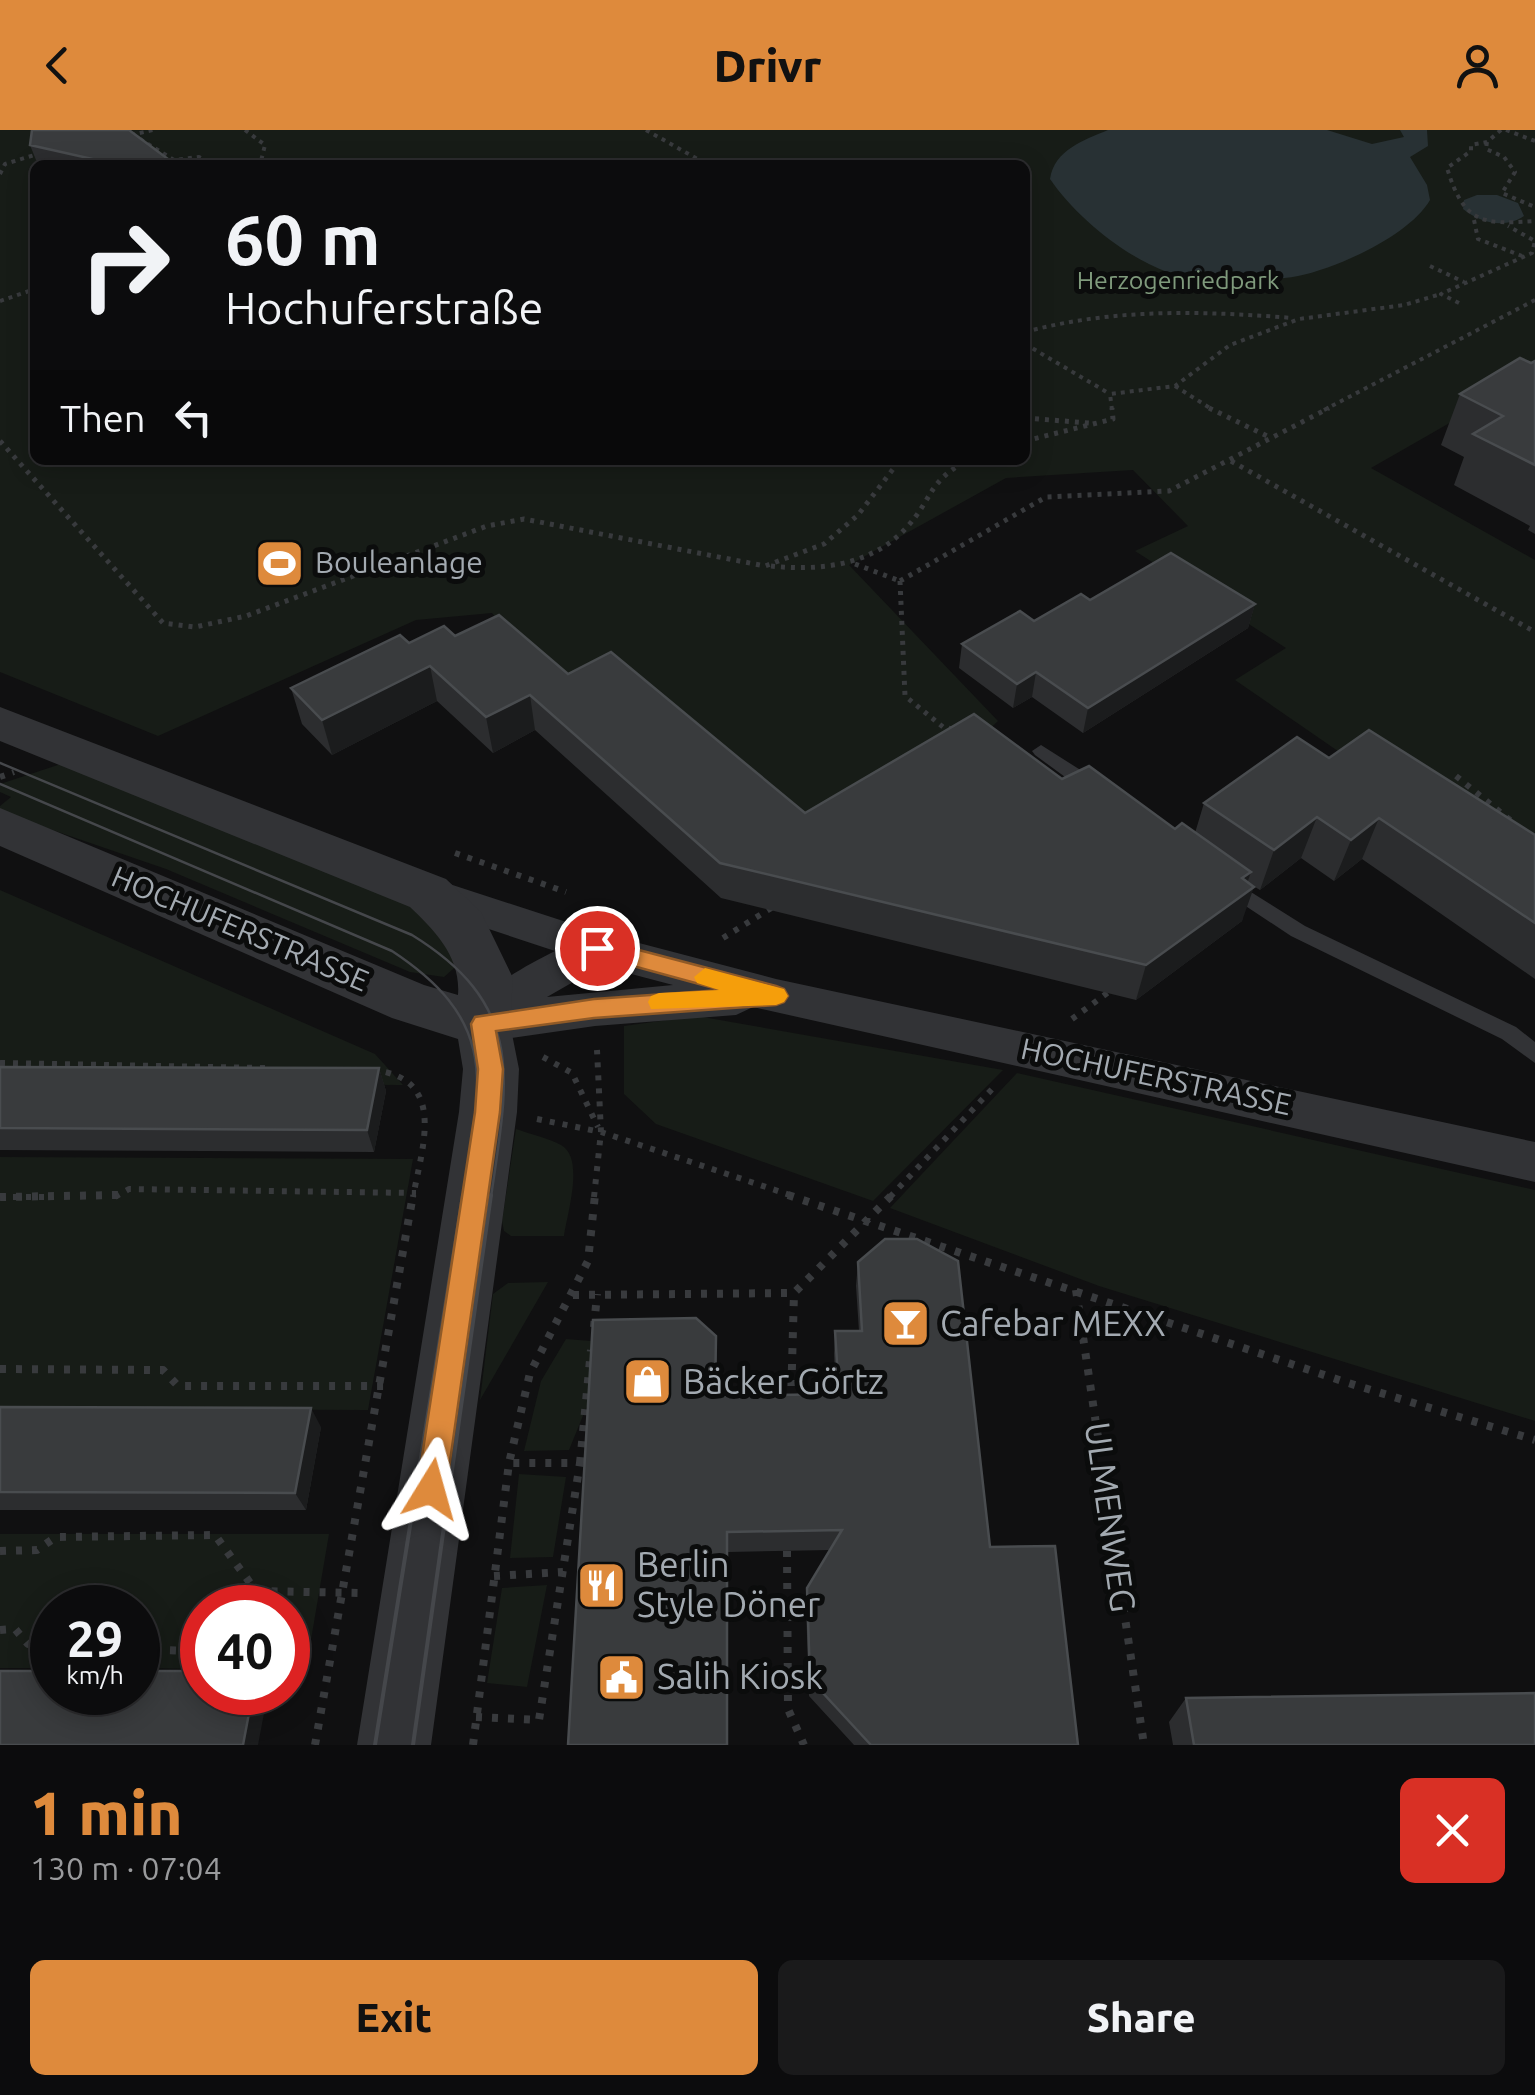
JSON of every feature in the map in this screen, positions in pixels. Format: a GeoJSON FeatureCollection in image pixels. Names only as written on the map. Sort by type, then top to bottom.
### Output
{"type":"FeatureCollection","features":[{"type":"Feature","properties":{"kind":"street","name":"HOCHUFERSTRASSE"},"geometry":{"type":"LineString","coordinates":[[0,723],[428,893],[597,948],[776,996],[1535,1162]]}},
{"type":"Feature","properties":{"kind":"street","name":"HOCHUFERSTRASSE"},"geometry":{"type":"LineString","coordinates":[[4,833],[412,1003],[483,1024],[594,1008],[776,996]]}},
{"type":"Feature","properties":{"kind":"street","name":"HOCHUFERSTRASSE"},"geometry":{"type":"LineString","coordinates":[[428,893],[462,926],[486,978],[483,1024]]}},
{"type":"Feature","properties":{"kind":"street"},"geometry":{"type":"LineString","coordinates":[[394,1745],[446,1385],[444,1194],[490,1069],[483,1024],[540,978],[597,948]]}},
{"type":"Feature","properties":{"kind":"lane"},"geometry":{"type":"LineString","coordinates":[[1041,751],[1104,796]]}},
{"type":"Feature","properties":{"kind":"lane"},"geometry":{"type":"LineString","coordinates":[[1214,874],[1298,931],[1509,1033],[1535,1054]]}},
{"type":"Feature","properties":{"kind":"path"},"geometry":{"type":"LineString","coordinates":[[119,135],[134,136],[153,130]]}},
{"type":"Feature","properties":{"kind":"path"},"geometry":{"type":"LineString","coordinates":[[245,130],[264,145],[261,160]]}},
{"type":"Feature","properties":{"kind":"path"},"geometry":{"type":"LineString","coordinates":[[646,130],[699,160]]}},
{"type":"Feature","properties":{"kind":"path"},"geometry":{"type":"LineString","coordinates":[[1535,141],[1504,130],[1487,142],[1471,145],[1471,151],[1447,168],[1460,208],[1474,220],[1507,225],[1535,222]]}},
{"type":"Feature","properties":{"kind":"path"},"geometry":{"type":"LineString","coordinates":[[134,136],[174,160],[203,160]]}},
{"type":"Feature","properties":{"kind":"path"},"geometry":{"type":"LineString","coordinates":[[1487,142],[1486,149],[1504,157],[1515,172],[1502,193],[1535,207]]}},
{"type":"Feature","properties":{"kind":"path"},"geometry":{"type":"LineString","coordinates":[[0,174],[4,164],[54,149]]}},
{"type":"Feature","properties":{"kind":"path"},"geometry":{"type":"LineString","coordinates":[[1474,220],[1478,239],[1524,256]]}},
{"type":"Feature","properties":{"kind":"path"},"geometry":{"type":"LineString","coordinates":[[1030,331],[1112,314],[1194,312],[1299,319],[1404,305],[1441,294],[1532,253],[1535,241],[1507,225]]}},
{"type":"Feature","properties":{"kind":"path"},"geometry":{"type":"LineString","coordinates":[[1430,266],[1465,283]]}},
{"type":"Feature","properties":{"kind":"path"},"geometry":{"type":"LineString","coordinates":[[0,301],[30,291]]}},
{"type":"Feature","properties":{"kind":"path"},"geometry":{"type":"LineString","coordinates":[[1441,294],[1459,303]]}},
{"type":"Feature","properties":{"kind":"path"},"geometry":{"type":"LineString","coordinates":[[900,582],[1046,498],[1169,491],[1535,300]]}},
{"type":"Feature","properties":{"kind":"path"},"geometry":{"type":"LineString","coordinates":[[1030,347],[1110,394],[1175,386],[1230,344],[1299,319]]}},
{"type":"Feature","properties":{"kind":"path"},"geometry":{"type":"LineString","coordinates":[[1175,386],[1230,421],[1269,438]]}},
{"type":"Feature","properties":{"kind":"path"},"geometry":{"type":"LineString","coordinates":[[1030,440],[1113,419],[1110,394]]}},
{"type":"Feature","properties":{"kind":"path"},"geometry":{"type":"LineString","coordinates":[[1030,418],[1094,423]]}},
{"type":"Feature","properties":{"kind":"path"},"geometry":{"type":"LineString","coordinates":[[0,442],[164,623],[195,627],[246,616],[488,526],[524,519],[765,566],[812,570],[858,561]]}},
{"type":"Feature","properties":{"kind":"path"},"geometry":{"type":"LineString","coordinates":[[1230,460],[1535,632]]}},
{"type":"Feature","properties":{"kind":"path"},"geometry":{"type":"LineString","coordinates":[[765,566],[824,544],[858,515],[896,465]]}},
{"type":"Feature","properties":{"kind":"path"},"geometry":{"type":"LineString","coordinates":[[900,582],[854,564],[906,529],[942,474],[959,465]]}},
{"type":"Feature","properties":{"kind":"path"},"geometry":{"type":"LineString","coordinates":[[900,582],[905,696],[943,727],[960,731]]}},
{"type":"Feature","properties":{"kind":"path"},"geometry":{"type":"LineString","coordinates":[[1456,776],[1522,829]]}},
{"type":"Feature","properties":{"kind":"path"},"geometry":{"type":"LineString","coordinates":[[714,944],[779,903]]}},
{"type":"Feature","properties":{"kind":"path"},"geometry":{"type":"LineString","coordinates":[[573,1295],[794,1293],[869,1221],[1030,1050],[1120,984]]}},
{"type":"Feature","properties":{"kind":"path"},"geometry":{"type":"LineString","coordinates":[[472,1745],[508,1463],[530,1373],[588,1261],[601,1132],[572,1073],[483,1024]]}},
{"type":"Feature","properties":{"kind":"path"},"geometry":{"type":"LineString","coordinates":[[0,1063],[271,1068]]}},
{"type":"Feature","properties":{"kind":"path"},"geometry":{"type":"LineString","coordinates":[[315,1745],[379,1386],[444,1194],[418,1087],[387,1070],[368,1070]]}},
{"type":"Feature","properties":{"kind":"path"},"geometry":{"type":"LineString","coordinates":[[601,1132],[1345,1382],[1535,1440]]}},
{"type":"Feature","properties":{"kind":"path"},"geometry":{"type":"LineString","coordinates":[[0,1197],[114,1198],[129,1188],[444,1194]]}},
{"type":"Feature","properties":{"kind":"path","name":"ULMENWEG"},"geometry":{"type":"LineString","coordinates":[[1076,1290],[1144,1745]]}},
{"type":"Feature","properties":{"kind":"path"},"geometry":{"type":"LineString","coordinates":[[791,1418],[794,1293]]}},
{"type":"Feature","properties":{"kind":"path"},"geometry":{"type":"LineString","coordinates":[[476,1716],[540,1720],[580,1463],[597,1294]]}},
{"type":"Feature","properties":{"kind":"path"},"geometry":{"type":"LineString","coordinates":[[0,1369],[163,1370],[178,1386],[446,1385]]}},
{"type":"Feature","properties":{"kind":"path"},"geometry":{"type":"LineString","coordinates":[[508,1463],[580,1463]]}},
{"type":"Feature","properties":{"kind":"path"},"geometry":{"type":"LineString","coordinates":[[0,1552],[37,1550],[56,1537],[215,1534],[252,1585]]}},
{"type":"Feature","properties":{"kind":"path"},"geometry":{"type":"LineString","coordinates":[[787,1550],[788,1710],[804,1745]]}},
{"type":"Feature","properties":{"kind":"path"},"geometry":{"type":"LineString","coordinates":[[494,1576],[563,1572]]}},
{"type":"Feature","properties":{"kind":"path"},"geometry":{"type":"LineString","coordinates":[[310,1593],[416,1593]]}},
{"type":"Feature","properties":{"kind":"path"},"geometry":{"type":"LineString","coordinates":[[0,1630],[15,1629],[30,1644]]}},
{"type":"Feature","properties":{"kind":"green space","name":"Herzogenriedpark"},"geometry":{"type":"Polygon","coordinates":[[[0,130],[1535,130],[1535,374],[1371,468],[1535,560],[1535,887],[1235,680],[1286,648],[1135,551],[1188,526],[1133,470],[1006,478],[849,565],[998,721],[969,749],[806,846],[568,705],[492,613],[416,620],[158,736],[0,672],[0,130]]]}},
{"type":"Feature","properties":{"kind":"green space"},"geometry":{"type":"Polygon","coordinates":[[[64,763],[414,907],[462,961],[444,977],[410,972],[166,869],[0,812],[0,806],[11,797],[0,792],[0,784],[64,763]]]}},
{"type":"Feature","properties":{"kind":"green space"},"geometry":{"type":"Polygon","coordinates":[[[0,890],[375,1054],[403,1085],[0,1083],[0,890]]]}},
{"type":"Feature","properties":{"kind":"green space"},"geometry":{"type":"Polygon","coordinates":[[[697,1016],[1003,1070],[873,1201],[656,1124],[624,1094],[624,1026],[697,1016]]]}},
{"type":"Feature","properties":{"kind":"green space"},"geometry":{"type":"Polygon","coordinates":[[[1017,1073],[1535,1190],[1535,1421],[1099,1286],[890,1208],[1017,1073]]]}},
{"type":"Feature","properties":{"kind":"green space"},"geometry":{"type":"Polygon","coordinates":[[[516,1129],[561,1145],[568,1152],[573,1174],[564,1236],[511,1236],[504,1231],[502,1221],[516,1129]]]}},
{"type":"Feature","properties":{"kind":"green space"},"geometry":{"type":"Polygon","coordinates":[[[0,1157],[413,1159],[368,1410],[0,1408],[0,1157]]]}},
{"type":"Feature","properties":{"kind":"green space"},"geometry":{"type":"Polygon","coordinates":[[[548,1282],[480,1400],[493,1294],[508,1283],[548,1282]]]}},
{"type":"Feature","properties":{"kind":"green space"},"geometry":{"type":"Polygon","coordinates":[[[566,1339],[591,1341],[589,1401],[569,1450],[524,1451],[541,1381],[566,1339]]]}},
{"type":"Feature","properties":{"kind":"green space"},"geometry":{"type":"Polygon","coordinates":[[[519,1474],[566,1477],[553,1557],[510,1558],[519,1474]]]}},
{"type":"Feature","properties":{"kind":"green space"},"geometry":{"type":"Polygon","coordinates":[[[0,1534],[329,1534],[310,1646],[310,1585],[180,1585],[180,1669],[160,1668],[160,1585],[30,1585],[30,1668],[0,1668],[0,1534]]]}},
{"type":"Feature","properties":{"kind":"green space"},"geometry":{"type":"Polygon","coordinates":[[[547,1585],[527,1687],[487,1683],[502,1588],[547,1585]]]}},
{"type":"Feature","properties":{"kind":"shaded area"},"geometry":{"type":"Polygon","coordinates":[[[1108,130],[1327,130],[1372,144],[1404,137],[1400,130],[1427,130],[1428,146],[1410,157],[1427,185],[1430,200],[1407,226],[1390,237],[1352,258],[1314,272],[1266,279],[1167,272],[1102,234],[1050,179],[1064,153],[1108,130]]]}},
{"type":"Feature","properties":{"kind":"shaded area"},"geometry":{"type":"Polygon","coordinates":[[[1497,195],[1518,203],[1524,216],[1493,223],[1463,209],[1464,200],[1497,195]]]}},
{"type":"Feature","properties":{"kind":"building"},"geometry":{"type":"Polygon","coordinates":[[[32,130],[129,130],[169,160],[97,160],[30,145],[32,130]]]}},
{"type":"Feature","properties":{"kind":"building"},"geometry":{"type":"Polygon","coordinates":[[[1520,358],[1535,361],[1535,465],[1473,434],[1503,416],[1460,394],[1520,358]]]}},
{"type":"Feature","properties":{"kind":"building"},"geometry":{"type":"Polygon","coordinates":[[[1171,553],[1255,604],[1088,708],[1036,672],[1017,684],[962,644],[1020,611],[1034,621],[1081,594],[1090,600],[1171,553]]]}},
{"type":"Feature","properties":{"kind":"building"},"geometry":{"type":"Polygon","coordinates":[[[499,615],[568,674],[611,652],[805,813],[974,714],[1062,779],[1089,766],[1175,829],[1182,823],[1251,872],[1242,878],[1254,887],[1146,965],[720,863],[530,695],[486,717],[430,666],[322,720],[291,688],[400,635],[409,643],[444,626],[455,636],[499,615]]]}},
{"type":"Feature","properties":{"kind":"building"},"geometry":{"type":"Polygon","coordinates":[[[1369,730],[1535,835],[1535,923],[1379,818],[1351,840],[1317,817],[1274,850],[1204,803],[1297,737],[1329,758],[1369,730]]]}},
{"type":"Feature","properties":{"kind":"building"},"geometry":{"type":"Polygon","coordinates":[[[0,1067],[379,1068],[367,1130],[0,1128],[0,1067]]]}},
{"type":"Feature","properties":{"kind":"building"},"geometry":{"type":"Polygon","coordinates":[[[885,1239],[917,1239],[958,1261],[990,1547],[1055,1546],[1078,1745],[871,1745],[810,1679],[807,1588],[842,1530],[727,1532],[727,1745],[568,1745],[593,1320],[696,1318],[716,1336],[715,1396],[839,1394],[835,1331],[862,1331],[858,1262],[885,1239]]]}},
{"type":"Feature","properties":{"kind":"building"},"geometry":{"type":"Polygon","coordinates":[[[0,1407],[311,1408],[295,1493],[0,1492],[0,1407]]]}},
{"type":"Feature","properties":{"kind":"building"},"geometry":{"type":"Polygon","coordinates":[[[0,1671],[30,1671],[30,1715],[160,1715],[160,1671],[180,1671],[180,1715],[249,1715],[243,1745],[0,1745],[0,1671]]]}},
{"type":"Feature","properties":{"kind":"building"},"geometry":{"type":"Polygon","coordinates":[[[1535,1693],[1535,1745],[1194,1745],[1186,1698],[1535,1693]]]}},
{"type":"Feature","properties":{"kind":"tram line"},"geometry":{"type":"LineString","coordinates":[[0,763],[412,935],[449,962],[475,989],[492,1018],[501,1049],[502,1117],[491,1197]]}},
{"type":"Feature","properties":{"kind":"tram line"},"geometry":{"type":"LineString","coordinates":[[0,784],[392,951],[427,978],[452,1004],[467,1031],[475,1059],[475,1121],[463,1197]]}},
{"type":"Feature","properties":{"kind":"tram line"},"geometry":{"type":"LineString","coordinates":[[375,1745],[463,1195]]}},
{"type":"Feature","properties":{"kind":"tram line"},"geometry":{"type":"LineString","coordinates":[[413,1745],[491,1195]]}},
{"type":"Feature","properties":{"kind":"slow traffic"},"geometry":{"type":"LineString","coordinates":[[659,1002],[776,996],[705,977]]}},
{"type":"Feature","properties":{"kind":"place","name":"Bouleanlage"},"geometry":{"type":"Point","coordinates":[280,563]}},
{"type":"Feature","properties":{"kind":"place","name":"Cafebar MEXX"},"geometry":{"type":"Point","coordinates":[905,1324]}},
{"type":"Feature","properties":{"kind":"place","name":"Bäcker Görtz"},"geometry":{"type":"Point","coordinates":[648,1382]}},
{"type":"Feature","properties":{"kind":"place","name":"Berlin Style Döner"},"geometry":{"type":"Point","coordinates":[602,1585]}},
{"type":"Feature","properties":{"kind":"place","name":"Salih Kiosk"},"geometry":{"type":"Point","coordinates":[622,1677]}},
{"type":"Feature","properties":{"kind":"route"},"geometry":{"type":"LineString","coordinates":[[431,1489],[488,1112],[490,1069],[483,1024],[594,1008],[776,996],[597,948]]}}]}
